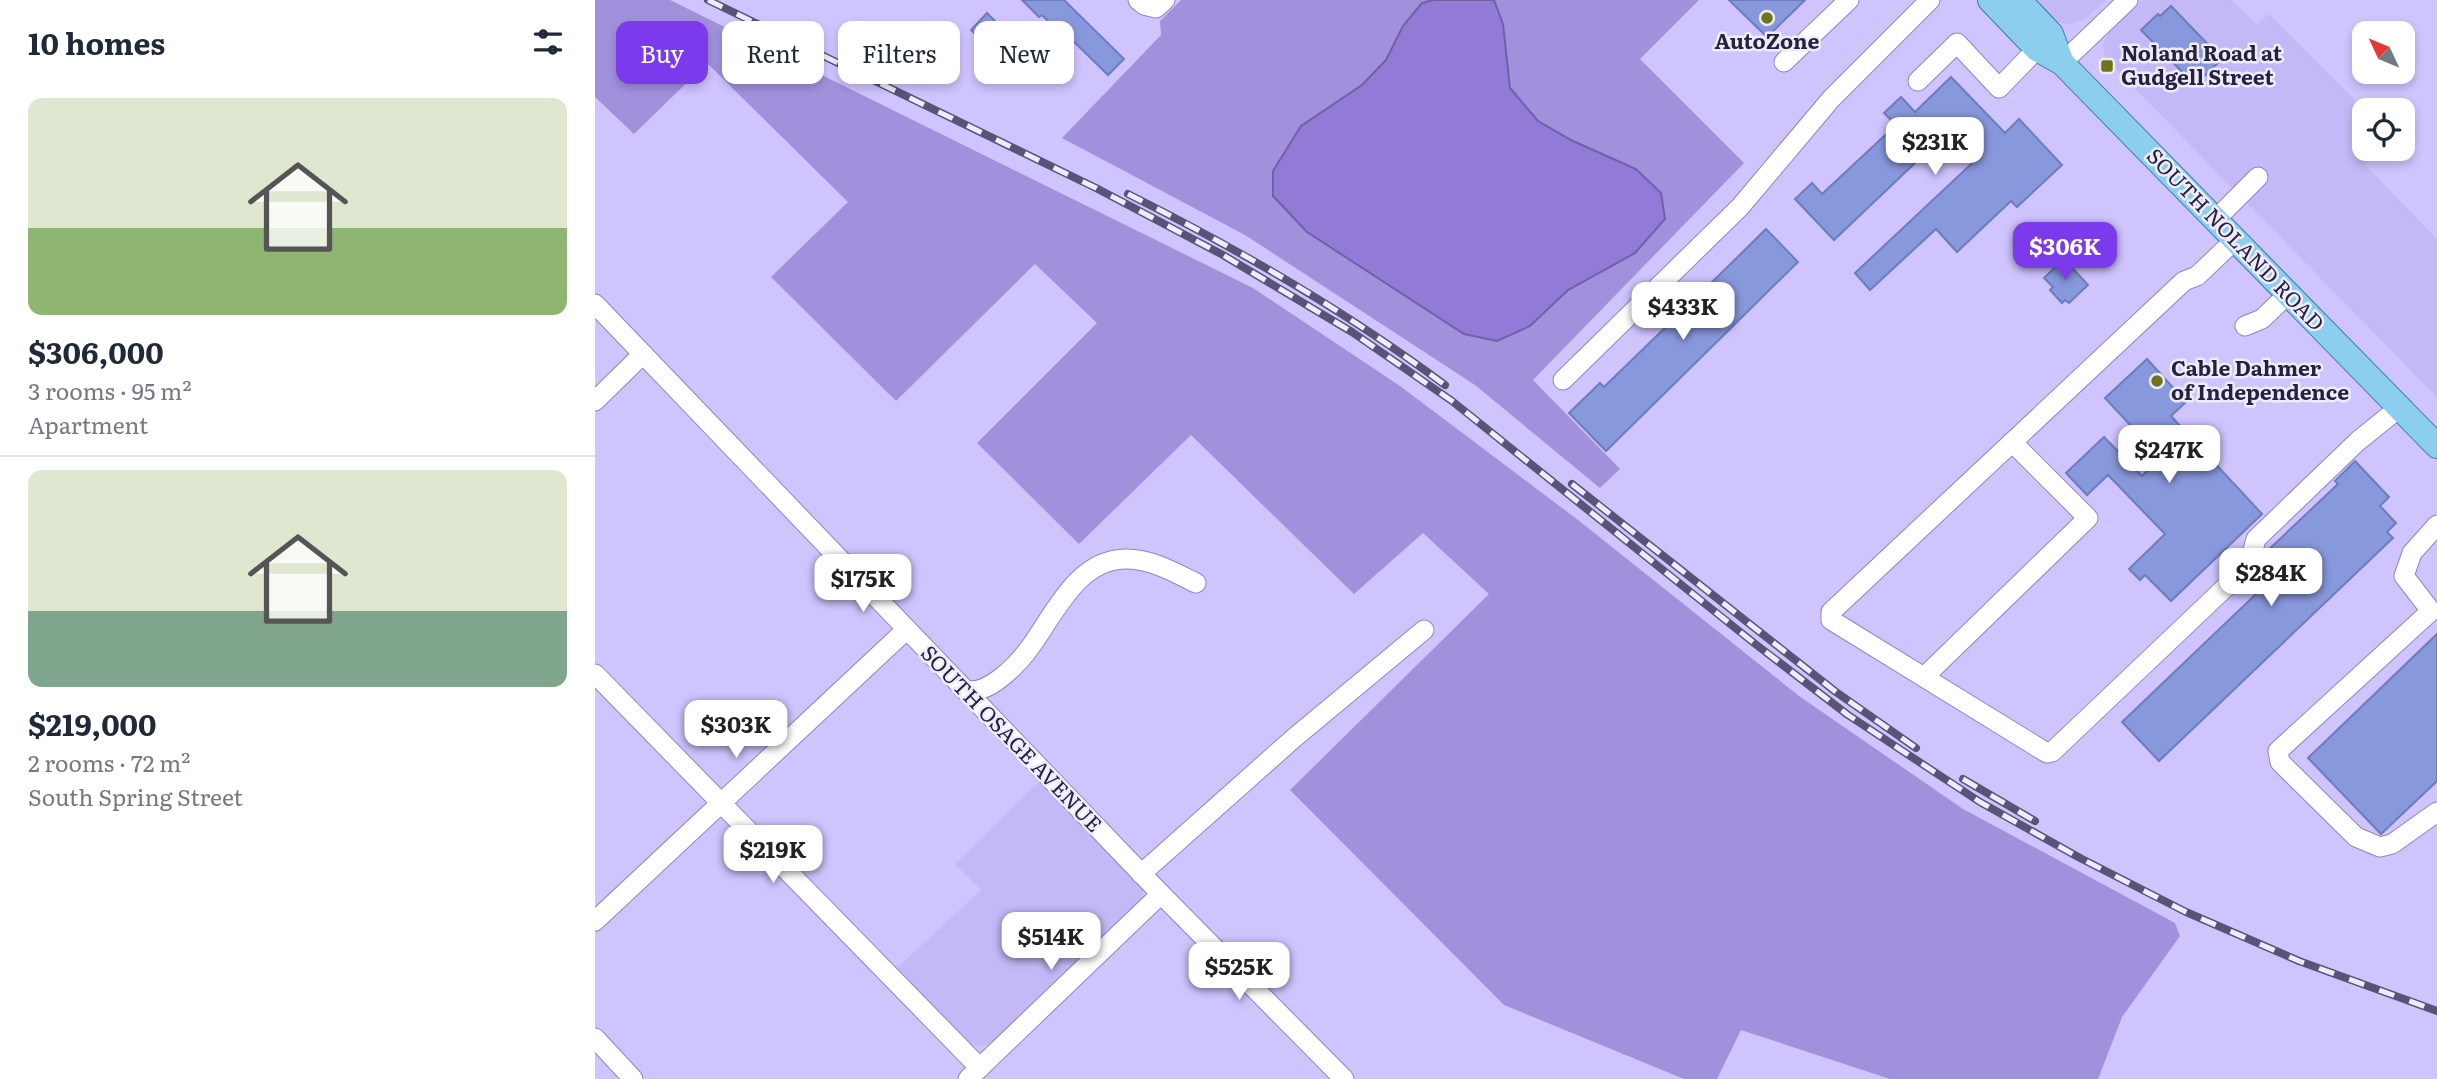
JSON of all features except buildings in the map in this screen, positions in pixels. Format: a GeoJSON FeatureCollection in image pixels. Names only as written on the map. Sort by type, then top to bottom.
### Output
{"type":"FeatureCollection","features":[{"type":"Feature","properties":{"kind":"main road","name":"SOUTH NOLAND ROAD"},"geometry":{"type":"LineString","coordinates":[[1990,0],[2037,50],[2062,63],[2437,446]]}},
{"type":"Feature","properties":{"kind":"main road","name":"SOUTH NOLAND ROAD"},"geometry":{"type":"LineString","coordinates":[[2019,0],[2051,34],[2062,63]]}},
{"type":"Feature","properties":{"kind":"street"},"geometry":{"type":"LineString","coordinates":[[1784,62],[1849,0]]}},
{"type":"Feature","properties":{"kind":"street"},"geometry":{"type":"LineString","coordinates":[[1563,380],[1740,207],[1831,99],[1930,0]]}},
{"type":"Feature","properties":{"kind":"street"},"geometry":{"type":"LineString","coordinates":[[2062,63],[2128,0]]}},
{"type":"Feature","properties":{"kind":"street"},"geometry":{"type":"LineString","coordinates":[[1918,81],[1957,43],[1999,88],[2037,50]]}},
{"type":"Feature","properties":{"kind":"street"},"geometry":{"type":"LineString","coordinates":[[2215,220],[2257,177]]}},
{"type":"Feature","properties":{"kind":"street"},"geometry":{"type":"LineString","coordinates":[[2235,240],[2197,276],[2184,281],[2012,442],[1829,616],[1831,620],[2047,753],[2052,752],[2249,565],[2256,539],[2358,441],[2399,408]]}},
{"type":"Feature","properties":{"kind":"street"},"geometry":{"type":"LineString","coordinates":[[2245,326],[2262,319],[2288,294]]}},
{"type":"Feature","properties":{"kind":"street","name":"SOUTH OSAGE AVENUE"},"geometry":{"type":"LineString","coordinates":[[595,304],[963,690],[1344,1079]]}},
{"type":"Feature","properties":{"kind":"street"},"geometry":{"type":"LineString","coordinates":[[595,401],[643,354]]}},
{"type":"Feature","properties":{"kind":"street"},"geometry":{"type":"LineString","coordinates":[[1924,677],[2088,518],[2012,442]]}},
{"type":"Feature","properties":{"kind":"street"},"geometry":{"type":"LineString","coordinates":[[2437,525],[2412,553],[2404,576],[2431,611],[2278,751],[2280,762],[2357,837],[2380,846],[2392,844],[2437,812]]}},
{"type":"Feature","properties":{"kind":"street"},"geometry":{"type":"LineString","coordinates":[[963,690],[976,692],[984,689],[1019,660],[1061,600],[1096,566],[1126,559],[1138,561],[1160,565],[1196,583]]}},
{"type":"Feature","properties":{"kind":"street"},"geometry":{"type":"LineString","coordinates":[[595,920],[906,630]]}},
{"type":"Feature","properties":{"kind":"street"},"geometry":{"type":"LineString","coordinates":[[1141,874],[1304,729],[1424,631]]}},
{"type":"Feature","properties":{"kind":"street"},"geometry":{"type":"LineString","coordinates":[[595,674],[721,803],[976,1075],[1161,894]]}},
{"type":"Feature","properties":{"kind":"street"},"geometry":{"type":"LineString","coordinates":[[595,1038],[633,1079]]}},
{"type":"Feature","properties":{"kind":"shaded area"},"geometry":{"type":"Polygon","coordinates":[[[595,0],[670,0],[722,26],[722,78],[708,64],[708,21],[616,21],[616,84],[685,84],[634,134],[595,97],[595,0]]]}},
{"type":"Feature","properties":{"kind":"shaded area"},"geometry":{"type":"Polygon","coordinates":[[[1181,0],[1433,0],[1422,3],[1403,26],[1386,60],[1362,85],[1301,126],[1273,196],[1307,232],[1464,334],[1530,326],[1568,290],[1635,253],[1573,141],[1538,121],[1510,88],[1503,24],[1494,0],[1699,0],[1640,59],[1744,163],[1533,380],[1620,469],[1600,488],[1475,385],[1245,235],[1062,138],[1161,35],[1160,21],[1181,0]]]}},
{"type":"Feature","properties":{"kind":"shaded area"},"geometry":{"type":"Polygon","coordinates":[[[1433,0],[1494,0],[1503,24],[1510,88],[1538,121],[1573,141],[1636,169],[1661,193],[1665,219],[1635,253],[1568,290],[1530,326],[1497,341],[1464,334],[1307,232],[1273,196],[1273,171],[1301,126],[1362,85],[1386,60],[1403,26],[1422,3],[1433,0]]]}},
{"type":"Feature","properties":{"kind":"shaded area"},"geometry":{"type":"Polygon","coordinates":[[[2036,0],[2107,0],[2085,19],[2069,25],[2056,21],[2036,0]]]}},
{"type":"Feature","properties":{"kind":"shaded area"},"geometry":{"type":"Polygon","coordinates":[[[2142,0],[2231,0],[2257,25],[2269,14],[2353,98],[2352,161],[2369,161],[2365,165],[2437,239],[2437,397],[2105,58],[2103,45],[2109,31],[2142,0]]]}},
{"type":"Feature","properties":{"kind":"shaded area"},"geometry":{"type":"Polygon","coordinates":[[[824,76],[1253,288],[1400,386],[1578,520],[1799,696],[1963,809],[2175,923],[2180,936],[2122,1017],[2098,1079],[1890,1079],[1741,1030],[1717,1079],[1684,1079],[1504,1005],[1290,790],[1489,594],[1423,533],[1354,594],[1191,435],[1079,544],[977,443],[1097,323],[1035,264],[896,401],[771,277],[848,202],[728,84],[824,84],[824,76]]]}},
{"type":"Feature","properties":{"kind":"shaded area"},"geometry":{"type":"Polygon","coordinates":[[[1041,780],[1136,879],[1143,891],[1142,901],[1002,1036],[985,1045],[973,1046],[896,969],[981,890],[955,864],[1041,780]]]}},
{"type":"Feature","properties":{"kind":"railway"},"geometry":{"type":"LineString","coordinates":[[708,0],[1096,188],[1223,255],[1352,332],[1452,401],[1848,715],[1980,802],[2080,858],[2186,912],[2299,961],[2437,1011]]}},
{"type":"Feature","properties":{"kind":"railway"},"geometry":{"type":"LineString","coordinates":[[1128,194],[1291,282],[1369,331],[1445,385]]}},
{"type":"Feature","properties":{"kind":"railway"},"geometry":{"type":"LineString","coordinates":[[1572,484],[1836,692],[1916,748]]}},
{"type":"Feature","properties":{"kind":"railway"},"geometry":{"type":"LineString","coordinates":[[1963,779],[2035,821]]}},
{"type":"Feature","properties":{"kind":"place","name":"AutoZone"},"geometry":{"type":"Point","coordinates":[1767,18]}},
{"type":"Feature","properties":{"kind":"place","name":"Noland Road at Gudgell Street"},"geometry":{"type":"Point","coordinates":[2107,66]}},
{"type":"Feature","properties":{"kind":"place","name":"Cable Dahmer of Independence"},"geometry":{"type":"Point","coordinates":[2157,381]}}]}
